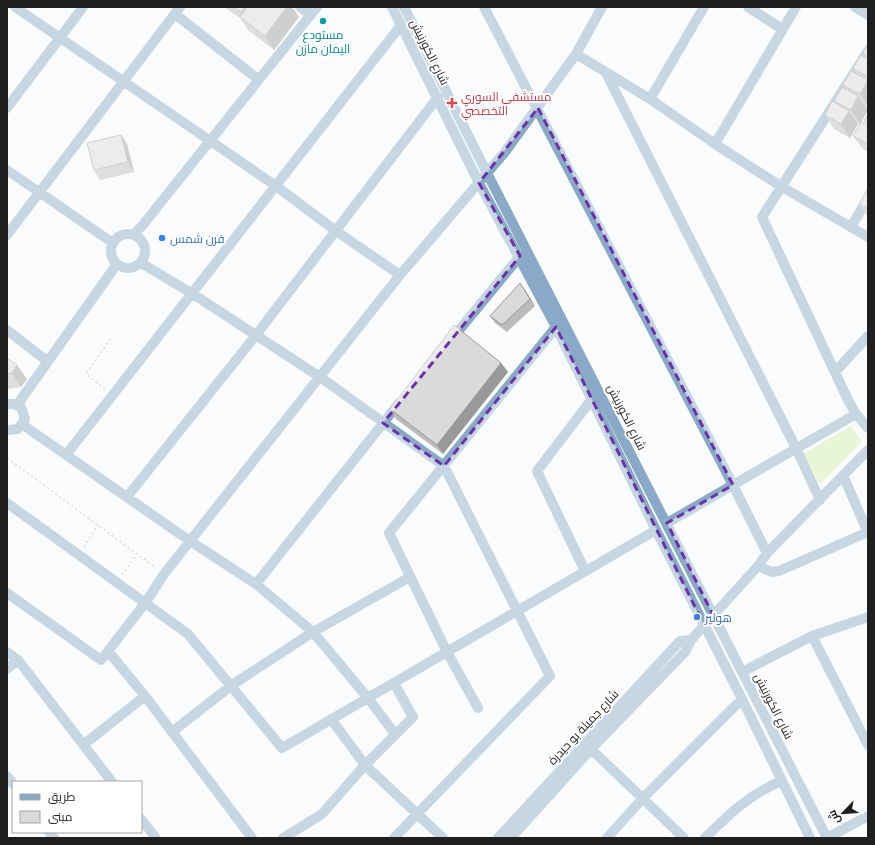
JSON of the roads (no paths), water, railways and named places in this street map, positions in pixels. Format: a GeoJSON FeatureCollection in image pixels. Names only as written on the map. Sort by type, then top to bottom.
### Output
{"type":"FeatureCollection","features":[{"type":"Feature","properties":{"kind":"street"},"geometry":{"type":"LineString","coordinates":[[15,7],[210,140],[276,186],[336,232],[400,275]]}},
{"type":"Feature","properties":{"kind":"street"},"geometry":{"type":"LineString","coordinates":[[7,108],[83,7]]}},
{"type":"Feature","properties":{"kind":"street"},"geometry":{"type":"LineString","coordinates":[[133,235],[314,11],[300,7]]}},
{"type":"Feature","properties":{"kind":"street","name":"شارع الكورنيش"},"geometry":{"type":"LineString","coordinates":[[392,7],[480,182],[556,327],[810,838]]}},
{"type":"Feature","properties":{"kind":"street","name":"شارع الكورنيش"},"geometry":{"type":"LineString","coordinates":[[404,7],[487,173],[827,838]]}},
{"type":"Feature","properties":{"kind":"street"},"geometry":{"type":"LineString","coordinates":[[484,7],[538,108],[733,485],[766,553]]}},
{"type":"Feature","properties":{"kind":"street"},"geometry":{"type":"LineString","coordinates":[[650,99],[704,7]]}},
{"type":"Feature","properties":{"kind":"street"},"geometry":{"type":"LineString","coordinates":[[748,7],[782,29]]}},
{"type":"Feature","properties":{"kind":"street"},"geometry":{"type":"LineString","coordinates":[[714,144],[796,7]]}},
{"type":"Feature","properties":{"kind":"street"},"geometry":{"type":"LineString","coordinates":[[855,7],[868,15]]}},
{"type":"Feature","properties":{"kind":"street"},"geometry":{"type":"LineString","coordinates":[[7,593],[101,660],[146,602],[164,574],[400,275],[480,182],[538,108],[576,54],[598,9]]}},
{"type":"Feature","properties":{"kind":"street"},"geometry":{"type":"LineString","coordinates":[[7,235],[177,10],[259,80]]}},
{"type":"Feature","properties":{"kind":"street"},"geometry":{"type":"LineString","coordinates":[[66,455],[402,25]]}},
{"type":"Feature","properties":{"kind":"street"},"geometry":{"type":"LineString","coordinates":[[868,51],[762,218],[856,414],[868,428]]}},
{"type":"Feature","properties":{"kind":"street"},"geometry":{"type":"LineString","coordinates":[[576,54],[650,99],[714,144],[782,187],[868,237]]}},
{"type":"Feature","properties":{"kind":"street"},"geometry":{"type":"LineString","coordinates":[[606,73],[796,448],[820,500]]}},
{"type":"Feature","properties":{"kind":"street"},"geometry":{"type":"LineString","coordinates":[[127,497],[256,335],[438,97]]}},
{"type":"Feature","properties":{"kind":"street"},"geometry":{"type":"LineString","coordinates":[[7,170],[113,242]]}},
{"type":"Feature","properties":{"kind":"street"},"geometry":{"type":"LineString","coordinates":[[851,227],[868,198]]}},
{"type":"Feature","properties":{"kind":"street"},"geometry":{"type":"LineString","coordinates":[[122,235],[133,235],[138,237],[145,246],[145,252],[141,263],[137,266],[126,268],[117,264],[112,256],[113,242],[122,235]]}},
{"type":"Feature","properties":{"kind":"street"},"geometry":{"type":"LineString","coordinates":[[447,345],[520,256]]}},
{"type":"Feature","properties":{"kind":"street"},"geometry":{"type":"LineString","coordinates":[[141,263],[193,294],[320,377],[444,466],[550,676],[394,838]]}},
{"type":"Feature","properties":{"kind":"street"},"geometry":{"type":"LineString","coordinates":[[7,430],[14,431],[23,425],[25,415],[21,407],[12,405],[47,361],[117,264]]}},
{"type":"Feature","properties":{"kind":"street"},"geometry":{"type":"LineString","coordinates":[[478,708],[447,652],[389,533],[556,327]]}},
{"type":"Feature","properties":{"kind":"street"},"geometry":{"type":"LineString","coordinates":[[7,330],[47,361]]}},
{"type":"Feature","properties":{"kind":"street"},"geometry":{"type":"LineString","coordinates":[[835,372],[868,336]]}},
{"type":"Feature","properties":{"kind":"street"},"geometry":{"type":"LineString","coordinates":[[256,584],[408,393]]}},
{"type":"Feature","properties":{"kind":"street"},"geometry":{"type":"LineString","coordinates":[[585,571],[536,471],[592,399]]}},
{"type":"Feature","properties":{"kind":"street"},"geometry":{"type":"LineString","coordinates":[[667,523],[856,414]]}},
{"type":"Feature","properties":{"kind":"street"},"geometry":{"type":"LineString","coordinates":[[23,425],[190,541],[256,584],[313,632],[368,698],[395,734]]}},
{"type":"Feature","properties":{"kind":"street"},"geometry":{"type":"LineString","coordinates":[[511,838],[591,749],[685,652],[691,640],[758,566],[766,553],[868,450]]}},
{"type":"Feature","properties":{"kind":"street"},"geometry":{"type":"LineString","coordinates":[[758,566],[772,572],[780,571],[868,532],[843,476]]}},
{"type":"Feature","properties":{"kind":"street"},"geometry":{"type":"LineString","coordinates":[[7,503],[146,602],[188,634],[232,685],[282,748],[656,530]]}},
{"type":"Feature","properties":{"kind":"street"},"geometry":{"type":"LineString","coordinates":[[172,732],[232,685],[313,632],[410,577]]}},
{"type":"Feature","properties":{"kind":"street"},"geometry":{"type":"LineString","coordinates":[[742,672],[812,636],[868,617]]}},
{"type":"Feature","properties":{"kind":"street"},"geometry":{"type":"LineString","coordinates":[[812,636],[868,745]]}},
{"type":"Feature","properties":{"kind":"street","name":"شارع جميلة بو حيدرة"},"geometry":{"type":"LineString","coordinates":[[498,838],[680,641],[685,639],[691,640]]}},
{"type":"Feature","properties":{"kind":"street"},"geometry":{"type":"LineString","coordinates":[[108,651],[146,696],[252,838]]}},
{"type":"Feature","properties":{"kind":"street"},"geometry":{"type":"LineString","coordinates":[[7,652],[18,660],[111,781]]}},
{"type":"Feature","properties":{"kind":"street"},"geometry":{"type":"LineString","coordinates":[[7,669],[18,660]]}},
{"type":"Feature","properties":{"kind":"street"},"geometry":{"type":"LineString","coordinates":[[283,838],[322,814],[365,765],[412,717],[394,683]]}},
{"type":"Feature","properties":{"kind":"street"},"geometry":{"type":"LineString","coordinates":[[83,746],[146,696]]}},
{"type":"Feature","properties":{"kind":"street"},"geometry":{"type":"LineString","coordinates":[[607,838],[643,798],[742,699]]}},
{"type":"Feature","properties":{"kind":"street"},"geometry":{"type":"LineString","coordinates":[[331,719],[365,765],[443,838]]}},
{"type":"Feature","properties":{"kind":"street"},"geometry":{"type":"LineString","coordinates":[[591,749],[684,838]]}},
{"type":"Feature","properties":{"kind":"street"},"geometry":{"type":"LineString","coordinates":[[705,838],[732,811],[768,787],[782,781]]}},
{"type":"Feature","properties":{"kind":"street"},"geometry":{"type":"LineString","coordinates":[[827,838],[868,816]]}},
{"type":"Feature","properties":{"kind":"street"},"geometry":{"type":"LineString","coordinates":[[142,821],[152,837]]}},
{"type":"Feature","properties":{"kind":"place","name":"مستودع اليمان مازن"},"geometry":{"type":"Point","coordinates":[323,21]}},
{"type":"Feature","properties":{"kind":"place","name":"مستشفى السوري التخصصي"},"geometry":{"type":"Point","coordinates":[452,103]}},
{"type":"Feature","properties":{"kind":"place","name":"فرن شمس"},"geometry":{"type":"Point","coordinates":[162,238]}},
{"type":"Feature","properties":{"kind":"place","name":"هولير"},"geometry":{"type":"Point","coordinates":[697,617]}}]}
